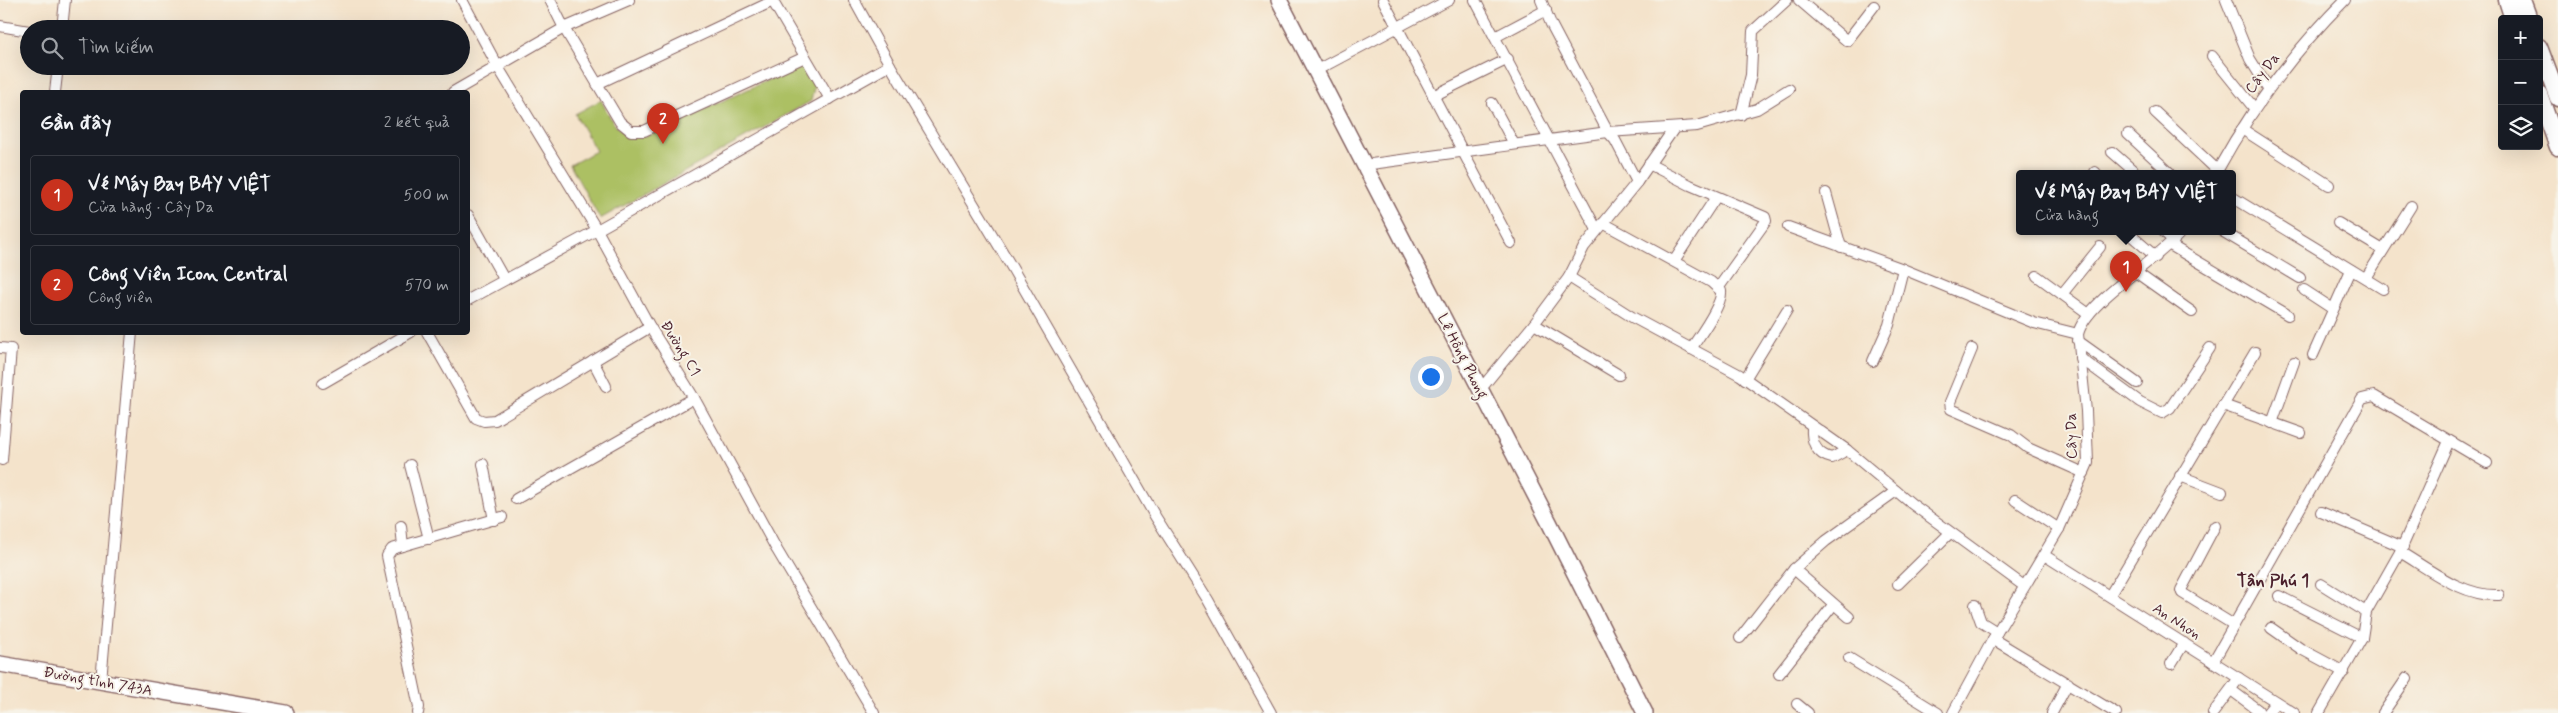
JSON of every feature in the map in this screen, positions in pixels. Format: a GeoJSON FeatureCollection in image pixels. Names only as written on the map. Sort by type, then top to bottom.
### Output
{"type":"FeatureCollection","features":[{"type":"Feature","properties":{"kind":"main road","name":"Lê Hồng Phong"},"geometry":{"type":"LineString","coordinates":[[1279,0],[1549,522],[1645,713]]}},
{"type":"Feature","properties":{"kind":"main road"},"geometry":{"type":"LineString","coordinates":[[2506,0],[2512,15]]}},
{"type":"Feature","properties":{"kind":"main road"},"geometry":{"type":"LineString","coordinates":[[2522,0],[2528,15]]}},
{"type":"Feature","properties":{"kind":"main road"},"geometry":{"type":"LineString","coordinates":[[2543,54],[2554,73],[2558,98]]}},
{"type":"Feature","properties":{"kind":"main road"},"geometry":{"type":"LineString","coordinates":[[2543,105],[2558,148]]}},
{"type":"Feature","properties":{"kind":"main road","name":"Đường tỉnh 743A"},"geometry":{"type":"LineString","coordinates":[[0,664],[286,713]]}},
{"type":"Feature","properties":{"kind":"street"},"geometry":{"type":"LineString","coordinates":[[63,20],[65,0]]}},
{"type":"Feature","properties":{"kind":"street","name":"Đường C1"},"geometry":{"type":"LineString","coordinates":[[462,0],[498,67],[597,230],[650,327],[694,398],[777,550],[874,713]]}},
{"type":"Feature","properties":{"kind":"street"},"geometry":{"type":"LineString","coordinates":[[550,0],[564,28],[620,122],[631,131],[644,131],[806,57]]}},
{"type":"Feature","properties":{"kind":"street"},"geometry":{"type":"LineString","coordinates":[[457,90],[564,28],[629,0]]}},
{"type":"Feature","properties":{"kind":"street"},"geometry":{"type":"LineString","coordinates":[[597,84],[772,0],[830,98]]}},
{"type":"Feature","properties":{"kind":"street"},"geometry":{"type":"LineString","coordinates":[[854,0],[890,66],[1016,274],[1155,516],[1208,600],[1271,713]]}},
{"type":"Feature","properties":{"kind":"street"},"geometry":{"type":"LineString","coordinates":[[1383,0],[1511,243]]}},
{"type":"Feature","properties":{"kind":"street"},"geometry":{"type":"LineString","coordinates":[[1315,70],[1449,0]]}},
{"type":"Feature","properties":{"kind":"street"},"geometry":{"type":"LineString","coordinates":[[1475,0],[1600,226],[1674,261],[1719,288],[1722,294],[1720,302],[1690,349]]}},
{"type":"Feature","properties":{"kind":"street"},"geometry":{"type":"LineString","coordinates":[[1541,0],[1608,132],[1615,140],[1637,182]]}},
{"type":"Feature","properties":{"kind":"street"},"geometry":{"type":"LineString","coordinates":[[1741,116],[1751,75],[1753,31],[1787,0]]}},
{"type":"Feature","properties":{"kind":"street"},"geometry":{"type":"LineString","coordinates":[[1799,0],[1848,41],[1874,6]]}},
{"type":"Feature","properties":{"kind":"street"},"geometry":{"type":"LineString","coordinates":[[2226,0],[2250,59],[2268,88]]}},
{"type":"Feature","properties":{"kind":"street","name":"Cây Da"},"geometry":{"type":"LineString","coordinates":[[2218,170],[2254,108],[2268,88],[2280,72],[2345,0]]}},
{"type":"Feature","properties":{"kind":"street"},"geometry":{"type":"LineString","coordinates":[[1495,37],[1546,10]]}},
{"type":"Feature","properties":{"kind":"street"},"geometry":{"type":"LineString","coordinates":[[0,26],[20,29]]}},
{"type":"Feature","properties":{"kind":"street"},"geometry":{"type":"LineString","coordinates":[[2212,56],[2254,108]]}},
{"type":"Feature","properties":{"kind":"street"},"geometry":{"type":"LineString","coordinates":[[1433,96],[1508,59]]}},
{"type":"Feature","properties":{"kind":"street"},"geometry":{"type":"LineString","coordinates":[[470,299],[890,66]]}},
{"type":"Feature","properties":{"kind":"street"},"geometry":{"type":"LineString","coordinates":[[55,90],[57,75]]}},
{"type":"Feature","properties":{"kind":"street"},"geometry":{"type":"LineString","coordinates":[[1364,165],[1462,150],[1608,132],[1673,130],[1711,124],[1741,116],[1757,109],[1789,89]]}},
{"type":"Feature","properties":{"kind":"street"},"geometry":{"type":"LineString","coordinates":[[1492,103],[1514,144]]}},
{"type":"Feature","properties":{"kind":"street"},"geometry":{"type":"LineString","coordinates":[[2154,112],[2215,170]]}},
{"type":"Feature","properties":{"kind":"street"},"geometry":{"type":"LineString","coordinates":[[2242,129],[2329,185]]}},
{"type":"Feature","properties":{"kind":"street"},"geometry":{"type":"LineString","coordinates":[[1480,390],[1534,324],[1569,277],[1584,247],[1637,182],[1673,130]]}},
{"type":"Feature","properties":{"kind":"street"},"geometry":{"type":"LineString","coordinates":[[2128,134],[2167,170]]}},
{"type":"Feature","properties":{"kind":"street"},"geometry":{"type":"LineString","coordinates":[[2112,152],[2133,170]]}},
{"type":"Feature","properties":{"kind":"street"},"geometry":{"type":"LineString","coordinates":[[1649,164],[1716,197],[1762,215],[1766,221],[1719,288]]}},
{"type":"Feature","properties":{"kind":"street"},"geometry":{"type":"LineString","coordinates":[[1826,193],[1841,247]]}},
{"type":"Feature","properties":{"kind":"street"},"geometry":{"type":"LineString","coordinates":[[1674,261],[1716,197]]}},
{"type":"Feature","properties":{"kind":"street"},"geometry":{"type":"LineString","coordinates":[[2236,200],[2383,289]]}},
{"type":"Feature","properties":{"kind":"street"},"geometry":{"type":"LineString","coordinates":[[2366,278],[2411,206]]}},
{"type":"Feature","properties":{"kind":"street"},"geometry":{"type":"LineString","coordinates":[[470,218],[504,279]]}},
{"type":"Feature","properties":{"kind":"street"},"geometry":{"type":"LineString","coordinates":[[2338,222],[2384,250]]}},
{"type":"Feature","properties":{"kind":"street"},"geometry":{"type":"LineString","coordinates":[[1788,227],[1903,268],[2034,323],[2078,338],[2137,383]]}},
{"type":"Feature","properties":{"kind":"street"},"geometry":{"type":"LineString","coordinates":[[2131,235],[2156,257]]}},
{"type":"Feature","properties":{"kind":"street"},"geometry":{"type":"LineString","coordinates":[[2165,235],[2172,243],[2288,315]]}},
{"type":"Feature","properties":{"kind":"street"},"geometry":{"type":"LineString","coordinates":[[2078,338],[2081,323],[2089,314],[2172,243],[2179,235]]}},
{"type":"Feature","properties":{"kind":"street"},"geometry":{"type":"LineString","coordinates":[[2229,235],[2300,278]]}},
{"type":"Feature","properties":{"kind":"street"},"geometry":{"type":"LineString","coordinates":[[2062,294],[2100,247]]}},
{"type":"Feature","properties":{"kind":"street"},"geometry":{"type":"LineString","coordinates":[[1873,361],[1889,325],[1903,268]]}},
{"type":"Feature","properties":{"kind":"street"},"geometry":{"type":"LineString","coordinates":[[2313,355],[2351,270]]}},
{"type":"Feature","properties":{"kind":"street"},"geometry":{"type":"LineString","coordinates":[[2137,273],[2192,312]]}},
{"type":"Feature","properties":{"kind":"street"},"geometry":{"type":"LineString","coordinates":[[2037,276],[2089,314]]}},
{"type":"Feature","properties":{"kind":"street"},"geometry":{"type":"LineString","coordinates":[[1569,277],[1632,317],[1745,379],[1847,450],[1950,533],[2024,586]]}},
{"type":"Feature","properties":{"kind":"street"},"geometry":{"type":"LineString","coordinates":[[2304,290],[2334,309]]}},
{"type":"Feature","properties":{"kind":"street"},"geometry":{"type":"LineString","coordinates":[[1745,379],[1787,310]]}},
{"type":"Feature","properties":{"kind":"street"},"geometry":{"type":"LineString","coordinates":[[1534,324],[1619,376]]}},
{"type":"Feature","properties":{"kind":"street"},"geometry":{"type":"LineString","coordinates":[[429,335],[476,418],[484,421],[495,420],[650,327]]}},
{"type":"Feature","properties":{"kind":"street"},"geometry":{"type":"LineString","coordinates":[[102,681],[132,335]]}},
{"type":"Feature","properties":{"kind":"street"},"geometry":{"type":"LineString","coordinates":[[323,383],[406,335]]}},
{"type":"Feature","properties":{"kind":"street","name":"Cây Da"},"geometry":{"type":"LineString","coordinates":[[1953,713],[1995,636],[2059,529],[2088,463],[2088,444],[2078,338]]}},
{"type":"Feature","properties":{"kind":"street"},"geometry":{"type":"LineString","coordinates":[[0,348],[11,349],[3,406],[1,460]]}},
{"type":"Feature","properties":{"kind":"street"},"geometry":{"type":"LineString","coordinates":[[2080,358],[2140,402],[2162,413],[2170,408],[2210,348]]}},
{"type":"Feature","properties":{"kind":"street"},"geometry":{"type":"LineString","coordinates":[[1972,349],[1950,402],[1951,409],[2011,435],[2028,448],[2084,473]]}},
{"type":"Feature","properties":{"kind":"street"},"geometry":{"type":"LineString","coordinates":[[2110,595],[2255,352]]}},
{"type":"Feature","properties":{"kind":"street"},"geometry":{"type":"LineString","coordinates":[[592,361],[606,386]]}},
{"type":"Feature","properties":{"kind":"street"},"geometry":{"type":"LineString","coordinates":[[2272,423],[2294,362]]}},
{"type":"Feature","properties":{"kind":"street"},"geometry":{"type":"LineString","coordinates":[[2213,662],[2362,399],[2374,396],[2487,463]]}},
{"type":"Feature","properties":{"kind":"street"},"geometry":{"type":"LineString","coordinates":[[516,499],[694,398]]}},
{"type":"Feature","properties":{"kind":"street"},"geometry":{"type":"LineString","coordinates":[[2223,405],[2301,433]]}},
{"type":"Feature","properties":{"kind":"street"},"geometry":{"type":"LineString","coordinates":[[1812,427],[1814,444],[1824,456],[1832,458],[1847,450]]}},
{"type":"Feature","properties":{"kind":"street"},"geometry":{"type":"LineString","coordinates":[[2319,713],[2362,638],[2366,612],[2401,550],[2449,441]]}},
{"type":"Feature","properties":{"kind":"street"},"geometry":{"type":"LineString","coordinates":[[418,713],[419,707],[387,556],[392,549],[498,519],[482,464]]}},
{"type":"Feature","properties":{"kind":"street"},"geometry":{"type":"LineString","coordinates":[[410,465],[429,539]]}},
{"type":"Feature","properties":{"kind":"street"},"geometry":{"type":"LineString","coordinates":[[2180,476],[2222,492]]}},
{"type":"Feature","properties":{"kind":"street"},"geometry":{"type":"LineString","coordinates":[[1740,638],[1794,569],[1826,541],[1896,491]]}},
{"type":"Feature","properties":{"kind":"street"},"geometry":{"type":"LineString","coordinates":[[2016,500],[2059,529]]}},
{"type":"Feature","properties":{"kind":"street"},"geometry":{"type":"LineString","coordinates":[[2321,512],[2401,550],[2457,586],[2488,596],[2499,595]]}},
{"type":"Feature","properties":{"kind":"street"},"geometry":{"type":"LineString","coordinates":[[401,526],[403,546]]}},
{"type":"Feature","properties":{"kind":"street"},"geometry":{"type":"LineString","coordinates":[[2214,526],[2181,590],[2182,593],[2234,625]]}},
{"type":"Feature","properties":{"kind":"street"},"geometry":{"type":"LineString","coordinates":[[1898,584],[1950,533]]}},
{"type":"Feature","properties":{"kind":"street","name":"An Nhơn"},"geometry":{"type":"LineString","coordinates":[[2044,555],[2294,713]]}},
{"type":"Feature","properties":{"kind":"street"},"geometry":{"type":"LineString","coordinates":[[1794,569],[1849,617]]}},
{"type":"Feature","properties":{"kind":"street"},"geometry":{"type":"LineString","coordinates":[[2321,584],[2366,612]]}},
{"type":"Feature","properties":{"kind":"street"},"geometry":{"type":"LineString","coordinates":[[2279,596],[2362,638]]}},
{"type":"Feature","properties":{"kind":"street"},"geometry":{"type":"LineString","coordinates":[[1780,674],[1833,605]]}},
{"type":"Feature","properties":{"kind":"street"},"geometry":{"type":"LineString","coordinates":[[1975,605],[1981,622],[1995,636],[2116,713]]}},
{"type":"Feature","properties":{"kind":"street"},"geometry":{"type":"LineString","coordinates":[[2271,628],[2301,650],[2344,672]]}},
{"type":"Feature","properties":{"kind":"street"},"geometry":{"type":"LineString","coordinates":[[2171,664],[2184,643]]}},
{"type":"Feature","properties":{"kind":"street"},"geometry":{"type":"LineString","coordinates":[[1849,658],[1938,713]]}},
{"type":"Feature","properties":{"kind":"street"},"geometry":{"type":"LineString","coordinates":[[2213,713],[2239,678]]}},
{"type":"Feature","properties":{"kind":"street"},"geometry":{"type":"LineString","coordinates":[[2383,713],[2408,678]]}},
{"type":"Feature","properties":{"kind":"street"},"geometry":{"type":"LineString","coordinates":[[2052,713],[2068,683]]}},
{"type":"Feature","properties":{"kind":"street"},"geometry":{"type":"LineString","coordinates":[[2231,690],[2258,710],[2257,713]]}},
{"type":"Feature","properties":{"kind":"street"},"geometry":{"type":"LineString","coordinates":[[2267,713],[2276,702]]}},
{"type":"Feature","properties":{"kind":"street"},"geometry":{"type":"LineString","coordinates":[[1797,704],[1808,713]]}},
{"type":"Feature","properties":{"kind":"green space"},"geometry":{"type":"Polygon","coordinates":[[[796,67],[807,70],[815,84],[811,101],[600,219],[570,165],[596,151],[575,114],[601,100],[613,122],[622,131],[637,136],[647,136],[796,67]]]}},
{"type":"Feature","properties":{"kind":"place","name":"Công Viên Icon Central"},"geometry":{"type":"Point","coordinates":[663,144]}},
{"type":"Feature","properties":{"kind":"place","name":"Vé Máy Bay BAY VIỆT"},"geometry":{"type":"Point","coordinates":[2126,292]}},
{"type":"Feature","properties":{"kind":"district","name":"Tân Phú 1"},"geometry":{"type":"Point","coordinates":[2273,580]}}]}
